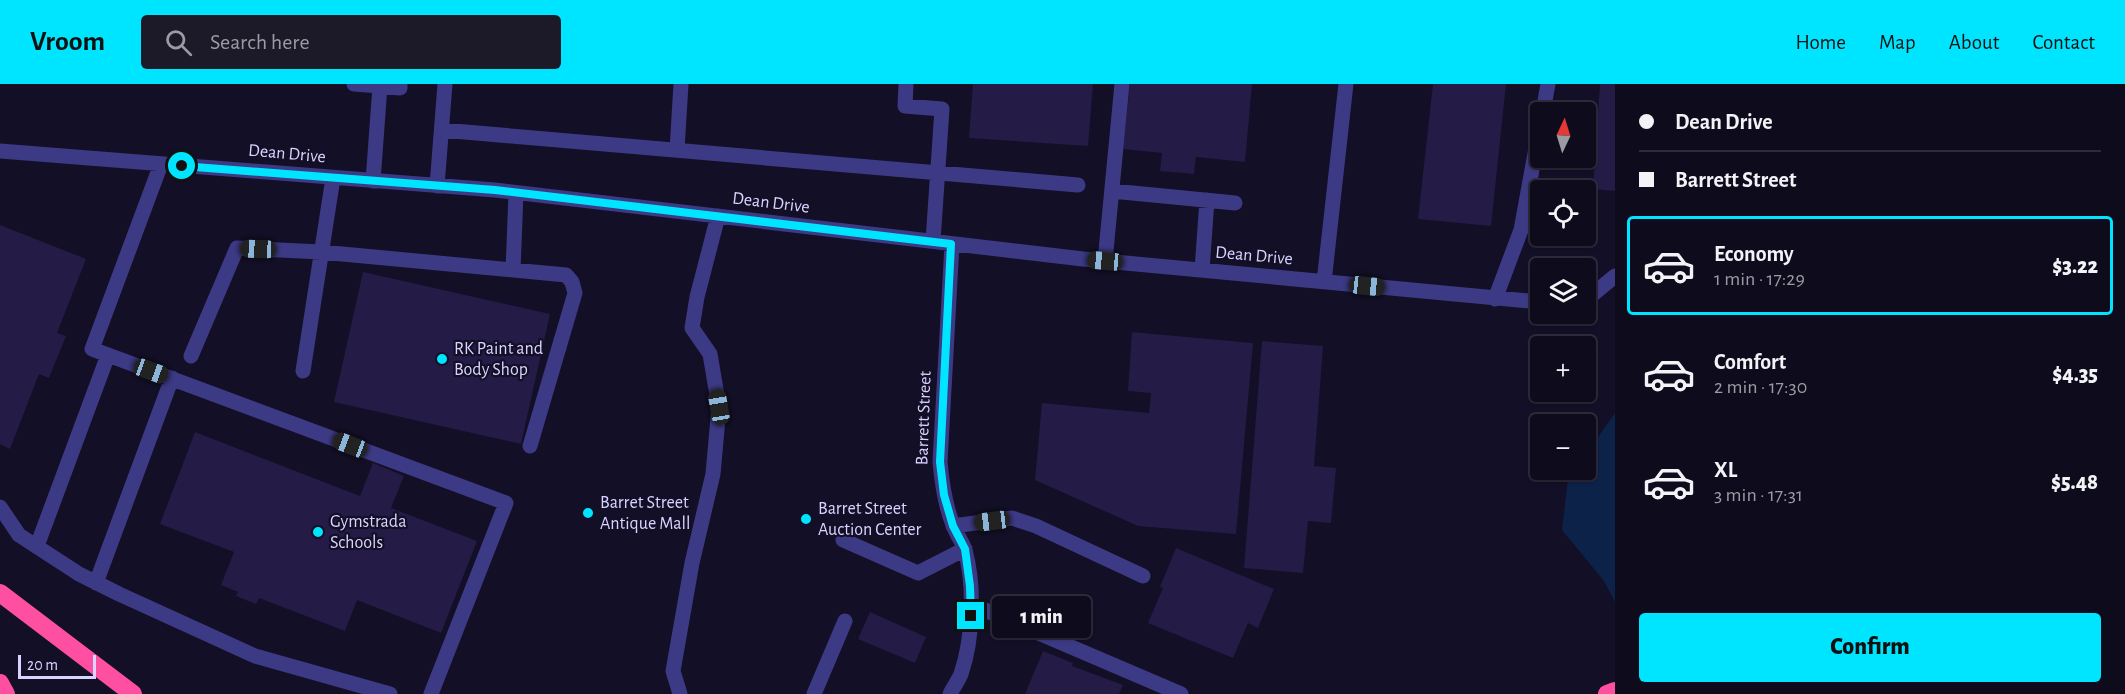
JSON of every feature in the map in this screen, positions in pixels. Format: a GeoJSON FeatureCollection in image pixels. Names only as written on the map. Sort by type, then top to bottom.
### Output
{"type":"FeatureCollection","features":[{"type":"Feature","properties":{"kind":"highway"},"geometry":{"type":"LineString","coordinates":[[0,593],[133,694]]}},
{"type":"Feature","properties":{"kind":"highway"},"geometry":{"type":"LineString","coordinates":[[0,683],[6,694]]}},
{"type":"Feature","properties":{"kind":"highway"},"geometry":{"type":"LineString","coordinates":[[1607,694],[1615,691]]}},
{"type":"Feature","properties":{"kind":"street"},"geometry":{"type":"LineString","coordinates":[[354,84],[400,88],[400,84]]}},
{"type":"Feature","properties":{"kind":"street"},"geometry":{"type":"LineString","coordinates":[[437,186],[445,84]]}},
{"type":"Feature","properties":{"kind":"street"},"geometry":{"type":"LineString","coordinates":[[677,150],[681,84]]}},
{"type":"Feature","properties":{"kind":"street"},"geometry":{"type":"LineString","coordinates":[[906,84],[904,106],[942,109],[933,241]]}},
{"type":"Feature","properties":{"kind":"street"},"geometry":{"type":"LineString","coordinates":[[1105,261],[1122,84]]}},
{"type":"Feature","properties":{"kind":"street"},"geometry":{"type":"LineString","coordinates":[[1324,282],[1346,84]]}},
{"type":"Feature","properties":{"kind":"street"},"geometry":{"type":"LineString","coordinates":[[1545,102],[1548,84]]}},
{"type":"Feature","properties":{"kind":"street"},"geometry":{"type":"LineString","coordinates":[[373,181],[380,86]]}},
{"type":"Feature","properties":{"kind":"street"},"geometry":{"type":"LineString","coordinates":[[442,130],[1078,185]]}},
{"type":"Feature","properties":{"kind":"street","name":"Dean Drive"},"geometry":{"type":"LineString","coordinates":[[0,151],[516,193],[1105,261],[1530,302]]}},
{"type":"Feature","properties":{"kind":"street"},"geometry":{"type":"LineString","coordinates":[[161,164],[92,349],[506,503],[431,694]]}},
{"type":"Feature","properties":{"kind":"street"},"geometry":{"type":"LineString","coordinates":[[1496,299],[1521,230],[1532,168]]}},
{"type":"Feature","properties":{"kind":"street"},"geometry":{"type":"LineString","coordinates":[[303,371],[333,178]]}},
{"type":"Feature","properties":{"kind":"street"},"geometry":{"type":"LineString","coordinates":[[1112,191],[1235,203]]}},
{"type":"Feature","properties":{"kind":"street"},"geometry":{"type":"LineString","coordinates":[[513,270],[516,193]]}},
{"type":"Feature","properties":{"kind":"street"},"geometry":{"type":"LineString","coordinates":[[1202,270],[1207,200]]}},
{"type":"Feature","properties":{"kind":"street"},"geometry":{"type":"LineString","coordinates":[[680,694],[673,671],[692,563],[713,474],[719,407],[710,354],[693,328],[717,216]]}},
{"type":"Feature","properties":{"kind":"street","name":"Barrett Street"},"geometry":{"type":"LineString","coordinates":[[950,694],[960,675],[966,653],[971,604],[965,549],[953,526],[944,495],[940,462],[951,244]]}},
{"type":"Feature","properties":{"kind":"street"},"geometry":{"type":"LineString","coordinates":[[191,356],[237,248],[321,252],[566,275],[572,282],[575,293],[530,446]]}},
{"type":"Feature","properties":{"kind":"street"},"geometry":{"type":"LineString","coordinates":[[1596,292],[1615,276]]}},
{"type":"Feature","properties":{"kind":"street"},"geometry":{"type":"LineString","coordinates":[[37,546],[108,355]]}},
{"type":"Feature","properties":{"kind":"street"},"geometry":{"type":"LineString","coordinates":[[96,583],[172,378]]}},
{"type":"Feature","properties":{"kind":"street"},"geometry":{"type":"LineString","coordinates":[[0,507],[20,534],[96,583],[255,656],[390,694]]}},
{"type":"Feature","properties":{"kind":"street"},"geometry":{"type":"LineString","coordinates":[[953,526],[1012,518],[1036,525],[1143,576]]}},
{"type":"Feature","properties":{"kind":"street"},"geometry":{"type":"LineString","coordinates":[[843,540],[918,573],[965,549]]}},
{"type":"Feature","properties":{"kind":"street"},"geometry":{"type":"LineString","coordinates":[[971,604],[1181,694]]}},
{"type":"Feature","properties":{"kind":"street"},"geometry":{"type":"LineString","coordinates":[[814,694],[845,621]]}},
{"type":"Feature","properties":{"kind":"water"},"geometry":{"type":"Polygon","coordinates":[[[1615,413],[1615,602],[1604,581],[1562,530],[1568,480],[1596,480],[1596,440],[1615,413]]]}},
{"type":"Feature","properties":{"kind":"building"},"geometry":{"type":"Polygon","coordinates":[[[973,84],[1093,84],[1088,146],[969,138],[973,84]]]}},
{"type":"Feature","properties":{"kind":"building"},"geometry":{"type":"Polygon","coordinates":[[[1130,84],[1252,84],[1245,162],[1196,157],[1194,174],[1160,171],[1162,153],[1123,149],[1130,84]]]}},
{"type":"Feature","properties":{"kind":"building"},"geometry":{"type":"Polygon","coordinates":[[[1433,84],[1506,84],[1491,226],[1418,219],[1433,84]]]}},
{"type":"Feature","properties":{"kind":"building"},"geometry":{"type":"Polygon","coordinates":[[[1600,84],[1615,84],[1615,191],[1596,189],[1596,180],[1594,180],[1600,84]]]}},
{"type":"Feature","properties":{"kind":"building"},"geometry":{"type":"Polygon","coordinates":[[[0,225],[86,259],[57,333],[66,336],[49,378],[39,374],[10,449],[0,444],[0,225]]]}},
{"type":"Feature","properties":{"kind":"building","name":"RK Paint and Body Shop"},"geometry":{"type":"Polygon","coordinates":[[[363,272],[550,314],[521,444],[334,402],[363,272]]]}},
{"type":"Feature","properties":{"kind":"building"},"geometry":{"type":"Polygon","coordinates":[[[1132,332],[1253,343],[1236,534],[1138,526],[1035,480],[1042,403],[1149,413],[1151,393],[1128,391],[1132,332]]]}},
{"type":"Feature","properties":{"kind":"building"},"geometry":{"type":"Polygon","coordinates":[[[1262,341],[1323,346],[1314,466],[1336,468],[1331,523],[1308,521],[1303,573],[1244,568],[1262,341]]]}},
{"type":"Feature","properties":{"kind":"building","name":"Gymstrada Schools"},"geometry":{"type":"Polygon","coordinates":[[[195,432],[360,496],[373,463],[404,476],[391,508],[477,541],[441,633],[357,600],[345,631],[259,598],[256,604],[236,596],[238,592],[221,585],[234,552],[160,524],[195,432]]]}},
{"type":"Feature","properties":{"kind":"building"},"geometry":{"type":"Polygon","coordinates":[[[1176,548],[1274,589],[1258,628],[1248,623],[1233,658],[1148,623],[1163,588],[1160,587],[1176,548]]]}},
{"type":"Feature","properties":{"kind":"building"},"geometry":{"type":"Polygon","coordinates":[[[870,612],[926,637],[915,663],[858,639],[870,612]]]}},
{"type":"Feature","properties":{"kind":"building"},"geometry":{"type":"Polygon","coordinates":[[[1043,651],[1073,663],[1072,666],[1123,685],[1119,694],[1025,694],[1043,651]]]}},
{"type":"Feature","properties":{"kind":"place","name":"RK Paint and Body Shop"},"geometry":{"type":"Point","coordinates":[442,359]}},
{"type":"Feature","properties":{"kind":"place","name":"Barret Street Antique Mall"},"geometry":{"type":"Point","coordinates":[588,513]}},
{"type":"Feature","properties":{"kind":"place","name":"Barret Street Auction Center"},"geometry":{"type":"Point","coordinates":[806,519]}},
{"type":"Feature","properties":{"kind":"place","name":"Gymstrada Schools"},"geometry":{"type":"Point","coordinates":[318,532]}},
{"type":"Feature","properties":{"kind":"route"},"geometry":{"type":"LineString","coordinates":[[182,166],[495,190],[951,244],[940,462],[944,495],[953,526],[965,549],[971,616]]}}]}
